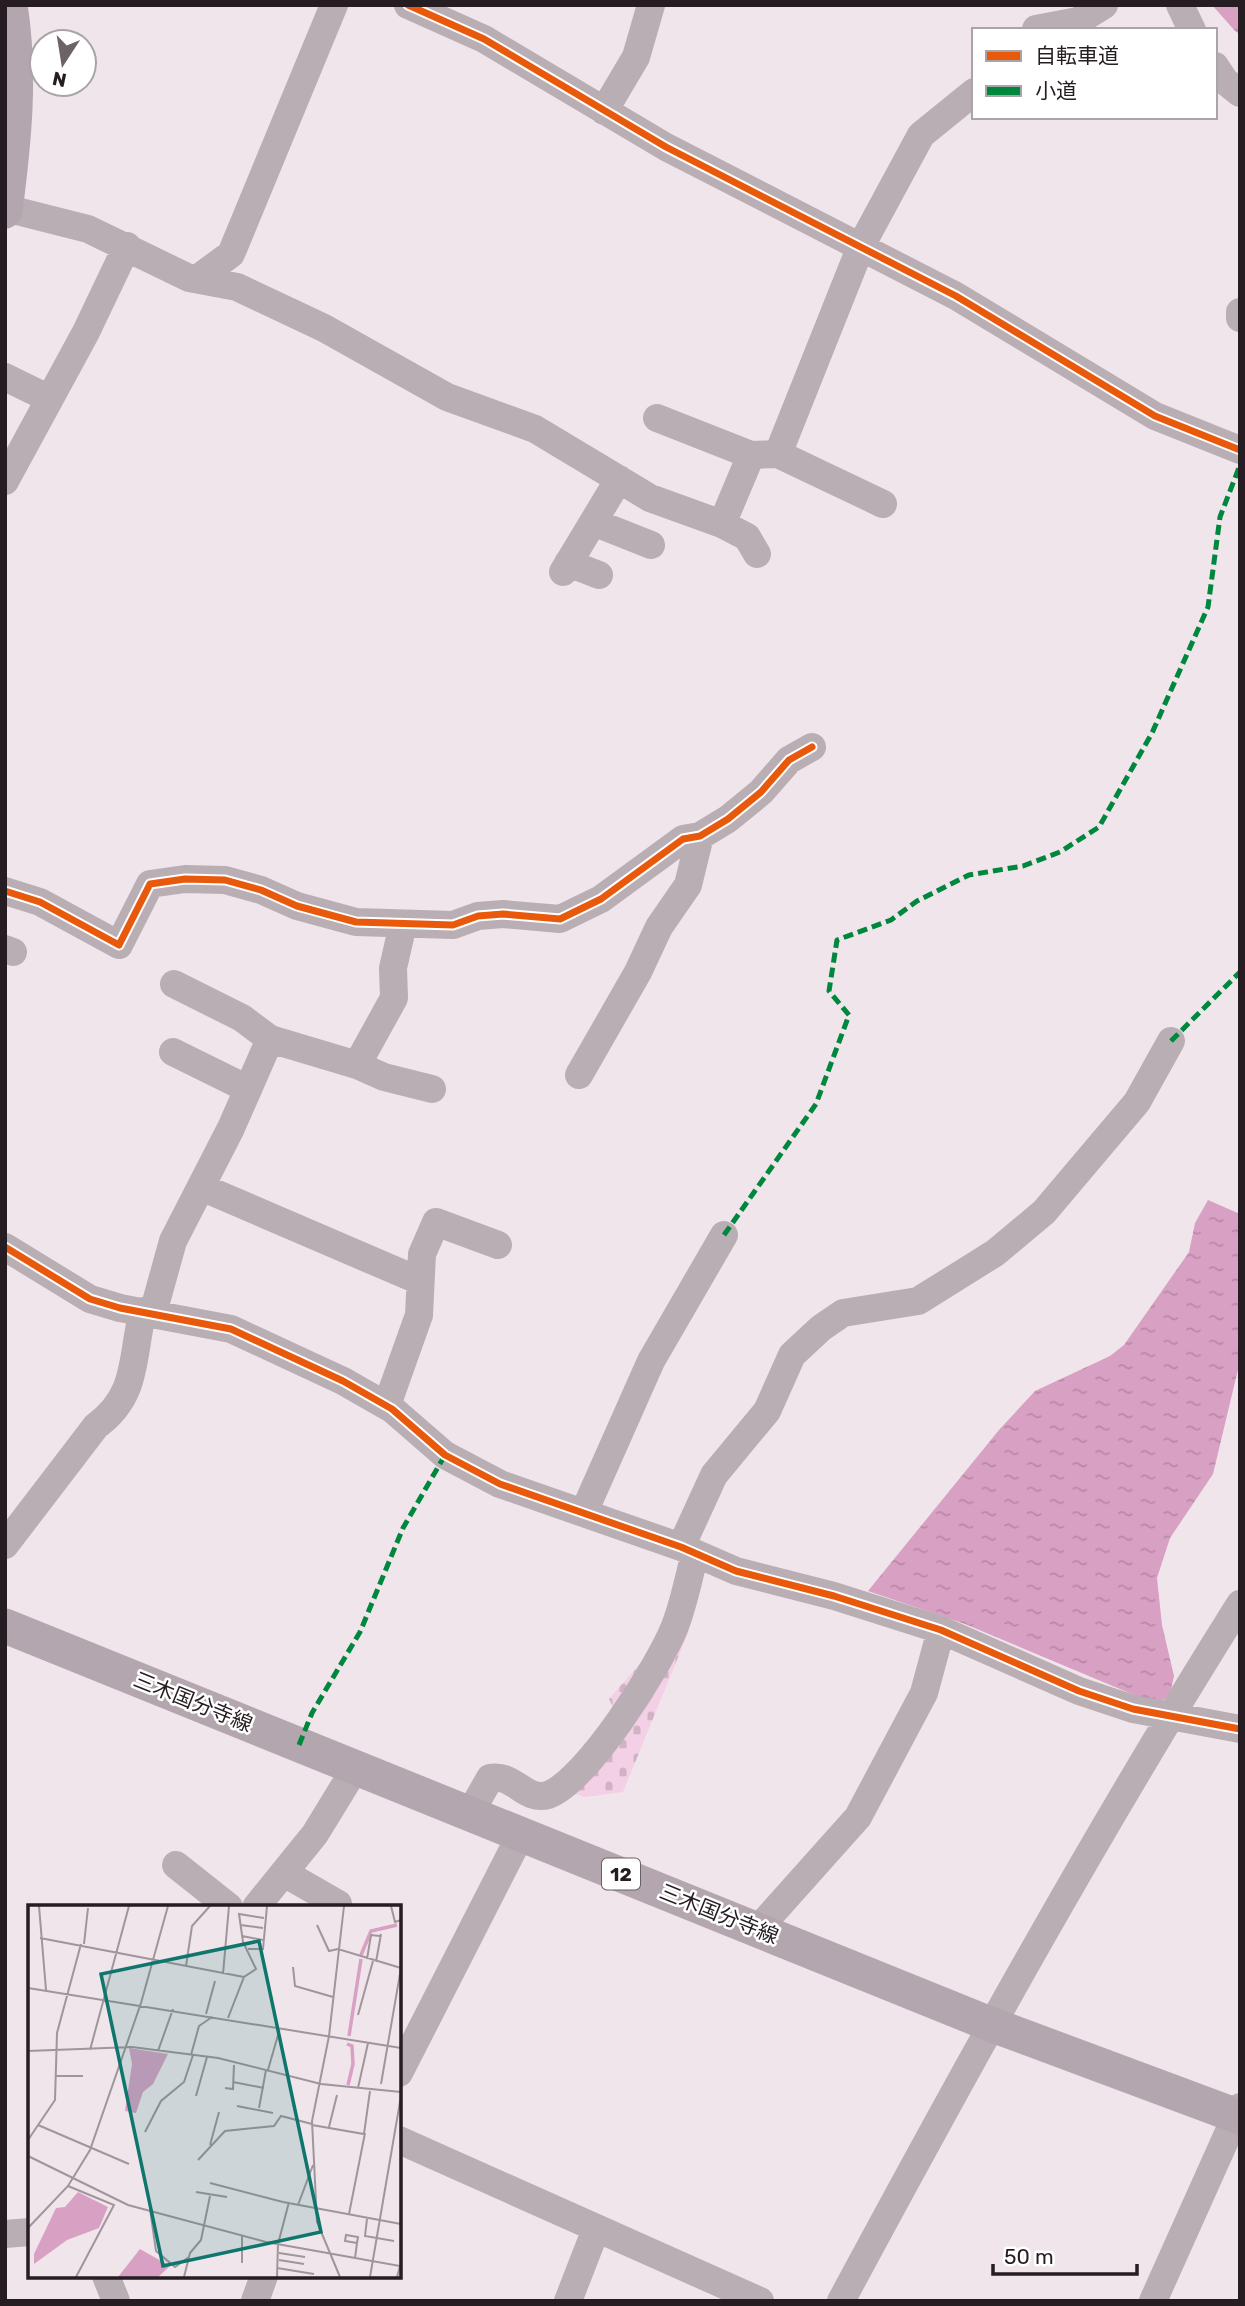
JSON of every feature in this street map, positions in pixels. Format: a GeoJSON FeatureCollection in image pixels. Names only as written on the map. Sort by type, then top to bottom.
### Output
{"type":"FeatureCollection","features":[{"type":"Feature","properties":{"kind":"main road"},"geometry":{"type":"LineString","coordinates":[[5,209],[13,155],[17,86],[10,5]]}},
{"type":"Feature","properties":{"kind":"main road","name":"三木国分寺線"},"geometry":{"type":"LineString","coordinates":[[5,1626],[990,2024],[1238,2113]]}},
{"type":"Feature","properties":{"kind":"street"},"geometry":{"type":"LineString","coordinates":[[197,279],[231,254],[334,5]]}},
{"type":"Feature","properties":{"kind":"street"},"geometry":{"type":"LineString","coordinates":[[408,5],[484,39],[604,111],[721,176],[956,296],[1155,416],[1240,450]]}},
{"type":"Feature","properties":{"kind":"street"},"geometry":{"type":"LineString","coordinates":[[604,111],[636,57],[651,5]]}},
{"type":"Feature","properties":{"kind":"street"},"geometry":{"type":"LineString","coordinates":[[1040,21],[1078,21],[1104,5]]}},
{"type":"Feature","properties":{"kind":"street"},"geometry":{"type":"LineString","coordinates":[[1180,5],[1191,28]]}},
{"type":"Feature","properties":{"kind":"street"},"geometry":{"type":"LineString","coordinates":[[1217,69],[1225,81],[1240,93]]}},
{"type":"Feature","properties":{"kind":"street"},"geometry":{"type":"LineString","coordinates":[[722,524],[765,454],[861,246],[921,135],[972,94]]}},
{"type":"Feature","properties":{"kind":"street"},"geometry":{"type":"LineString","coordinates":[[5,209],[88,229],[197,279],[237,288],[324,328],[447,397],[535,429],[650,498],[722,524],[747,537],[757,554]]}},
{"type":"Feature","properties":{"kind":"street"},"geometry":{"type":"LineString","coordinates":[[5,481],[86,332],[127,246]]}},
{"type":"Feature","properties":{"kind":"street"},"geometry":{"type":"LineString","coordinates":[[231,254],[237,288]]}},
{"type":"Feature","properties":{"kind":"street"},"geometry":{"type":"LineString","coordinates":[[1240,312],[1240,318]]}},
{"type":"Feature","properties":{"kind":"street"},"geometry":{"type":"LineString","coordinates":[[5,377],[48,398]]}},
{"type":"Feature","properties":{"kind":"street"},"geometry":{"type":"LineString","coordinates":[[657,418],[765,454],[883,504]]}},
{"type":"Feature","properties":{"kind":"street"},"geometry":{"type":"LineString","coordinates":[[599,575],[566,567],[620,479]]}},
{"type":"Feature","properties":{"kind":"street"},"geometry":{"type":"LineString","coordinates":[[593,522],[650,545]]}},
{"type":"Feature","properties":{"kind":"street"},"geometry":{"type":"LineString","coordinates":[[5,891],[40,902],[119,945],[150,884],[185,879],[225,880],[261,890],[297,906],[356,922],[453,925],[478,916],[503,914],[560,919],[601,899],[683,839],[700,836],[728,819],[761,792],[789,760],[813,747]]}},
{"type":"Feature","properties":{"kind":"street"},"geometry":{"type":"LineString","coordinates":[[579,1075],[638,972],[659,927],[688,885],[700,836]]}},
{"type":"Feature","properties":{"kind":"street"},"geometry":{"type":"LineString","coordinates":[[357,1065],[394,998],[393,968],[403,924]]}},
{"type":"Feature","properties":{"kind":"street"},"geometry":{"type":"LineString","coordinates":[[174,984],[242,1018],[270,1039],[357,1065],[384,1077],[432,1089]]}},
{"type":"Feature","properties":{"kind":"street"},"geometry":{"type":"LineString","coordinates":[[5,1545],[96,1426],[114,1413],[136,1363],[135,1344],[173,1241],[270,1039]]}},
{"type":"Feature","properties":{"kind":"street"},"geometry":{"type":"LineString","coordinates":[[470,1813],[490,1778],[500,1776],[513,1781],[528,1793],[549,1794],[566,1783],[593,1756],[657,1664],[676,1624],[688,1550],[714,1475],[768,1411],[792,1355],[821,1328],[843,1313],[918,1301],[995,1253],[1044,1212],[1137,1102],[1171,1041]]}},
{"type":"Feature","properties":{"kind":"street"},"geometry":{"type":"LineString","coordinates":[[173,1052],[248,1089]]}},
{"type":"Feature","properties":{"kind":"street"},"geometry":{"type":"LineString","coordinates":[[201,1187],[420,1281]]}},
{"type":"Feature","properties":{"kind":"street"},"geometry":{"type":"LineString","coordinates":[[387,1405],[419,1315],[422,1254],[436,1222],[498,1245]]}},
{"type":"Feature","properties":{"kind":"street"},"geometry":{"type":"LineString","coordinates":[[584,1512],[651,1361],[724,1235]]}},
{"type":"Feature","properties":{"kind":"street"},"geometry":{"type":"LineString","coordinates":[[5,1247],[90,1299],[231,1329],[387,1405],[445,1455],[500,1485],[584,1512],[688,1550],[736,1571],[834,1596],[941,1630],[1079,1690],[1133,1709],[1240,1729]]}},
{"type":"Feature","properties":{"kind":"street"},"geometry":{"type":"LineString","coordinates":[[841,2301],[990,2024],[1169,1716],[1240,1604]]}},
{"type":"Feature","properties":{"kind":"street"},"geometry":{"type":"LineString","coordinates":[[758,1929],[858,1817],[924,1693],[941,1630]]}},
{"type":"Feature","properties":{"kind":"street"},"geometry":{"type":"LineString","coordinates":[[258,1905],[315,1834],[356,1767]]}},
{"type":"Feature","properties":{"kind":"street"},"geometry":{"type":"LineString","coordinates":[[401,2069],[521,1834]]}},
{"type":"Feature","properties":{"kind":"street"},"geometry":{"type":"LineString","coordinates":[[176,1865],[226,1905]]}},
{"type":"Feature","properties":{"kind":"street"},"geometry":{"type":"LineString","coordinates":[[284,1872],[338,1904]]}},
{"type":"Feature","properties":{"kind":"street"},"geometry":{"type":"LineString","coordinates":[[1153,2301],[1238,2113]]}},
{"type":"Feature","properties":{"kind":"street"},"geometry":{"type":"LineString","coordinates":[[401,2141],[760,2301]]}},
{"type":"Feature","properties":{"kind":"street"},"geometry":{"type":"LineString","coordinates":[[568,2301],[596,2229]]}},
{"type":"Feature","properties":{"kind":"street"},"geometry":{"type":"LineString","coordinates":[[5,2234],[28,2232]]}},
{"type":"Feature","properties":{"kind":"street"},"geometry":{"type":"LineString","coordinates":[[107,2278],[116,2301]]}},
{"type":"Feature","properties":{"kind":"street"},"geometry":{"type":"LineString","coordinates":[[255,2301],[263,2278]]}},
{"type":"Feature","properties":{"kind":"green space"},"geometry":{"type":"Polygon","coordinates":[[[693,1603],[688,1633],[623,1792],[584,1797],[566,1790],[622,1725],[609,1699],[693,1603]]]}},
{"type":"Feature","properties":{"kind":"water"},"geometry":{"type":"Polygon","coordinates":[[[1212,5],[1240,5],[1240,34],[1235,31],[1212,5]]]}},
{"type":"Feature","properties":{"kind":"water"},"geometry":{"type":"Polygon","coordinates":[[[1208,1200],[1240,1214],[1240,1361],[1213,1474],[1170,1538],[1157,1578],[1162,1625],[1174,1676],[1170,1694],[1158,1705],[965,1624],[868,1591],[999,1430],[1035,1391],[1110,1356],[1124,1345],[1189,1252],[1195,1223],[1208,1200]]]}},
{"type":"Feature","properties":{"kind":"marked path"},"geometry":{"type":"LineString","coordinates":[[724,1235],[816,1104],[849,1015],[829,991],[837,940],[891,920],[917,901],[969,875],[1023,866],[1060,852],[1099,827],[1152,733],[1208,607],[1220,517],[1240,465]]}},
{"type":"Feature","properties":{"kind":"marked path"},"geometry":{"type":"LineString","coordinates":[[1171,1041],[1240,972]]}},
{"type":"Feature","properties":{"kind":"marked path"},"geometry":{"type":"LineString","coordinates":[[299,1745],[312,1713],[360,1632],[403,1528],[445,1455]]}},
{"type":"Feature","properties":{"kind":"cycle path"},"geometry":{"type":"LineString","coordinates":[[408,5],[484,39],[666,147],[956,296],[1155,416],[1240,450]]}},
{"type":"Feature","properties":{"kind":"cycle path"},"geometry":{"type":"LineString","coordinates":[[5,891],[40,902],[119,945],[150,884],[185,879],[225,880],[261,890],[297,906],[356,922],[453,925],[478,916],[503,914],[560,919],[601,899],[683,839],[700,836],[728,819],[761,792],[789,760],[812,747]]}},
{"type":"Feature","properties":{"kind":"cycle path"},"geometry":{"type":"LineString","coordinates":[[5,1247],[90,1299],[120,1308],[231,1329],[343,1381],[392,1409],[445,1455],[500,1484],[681,1547],[736,1571],[834,1596],[941,1630],[1079,1691],[1133,1709],[1240,1729]]}}]}
